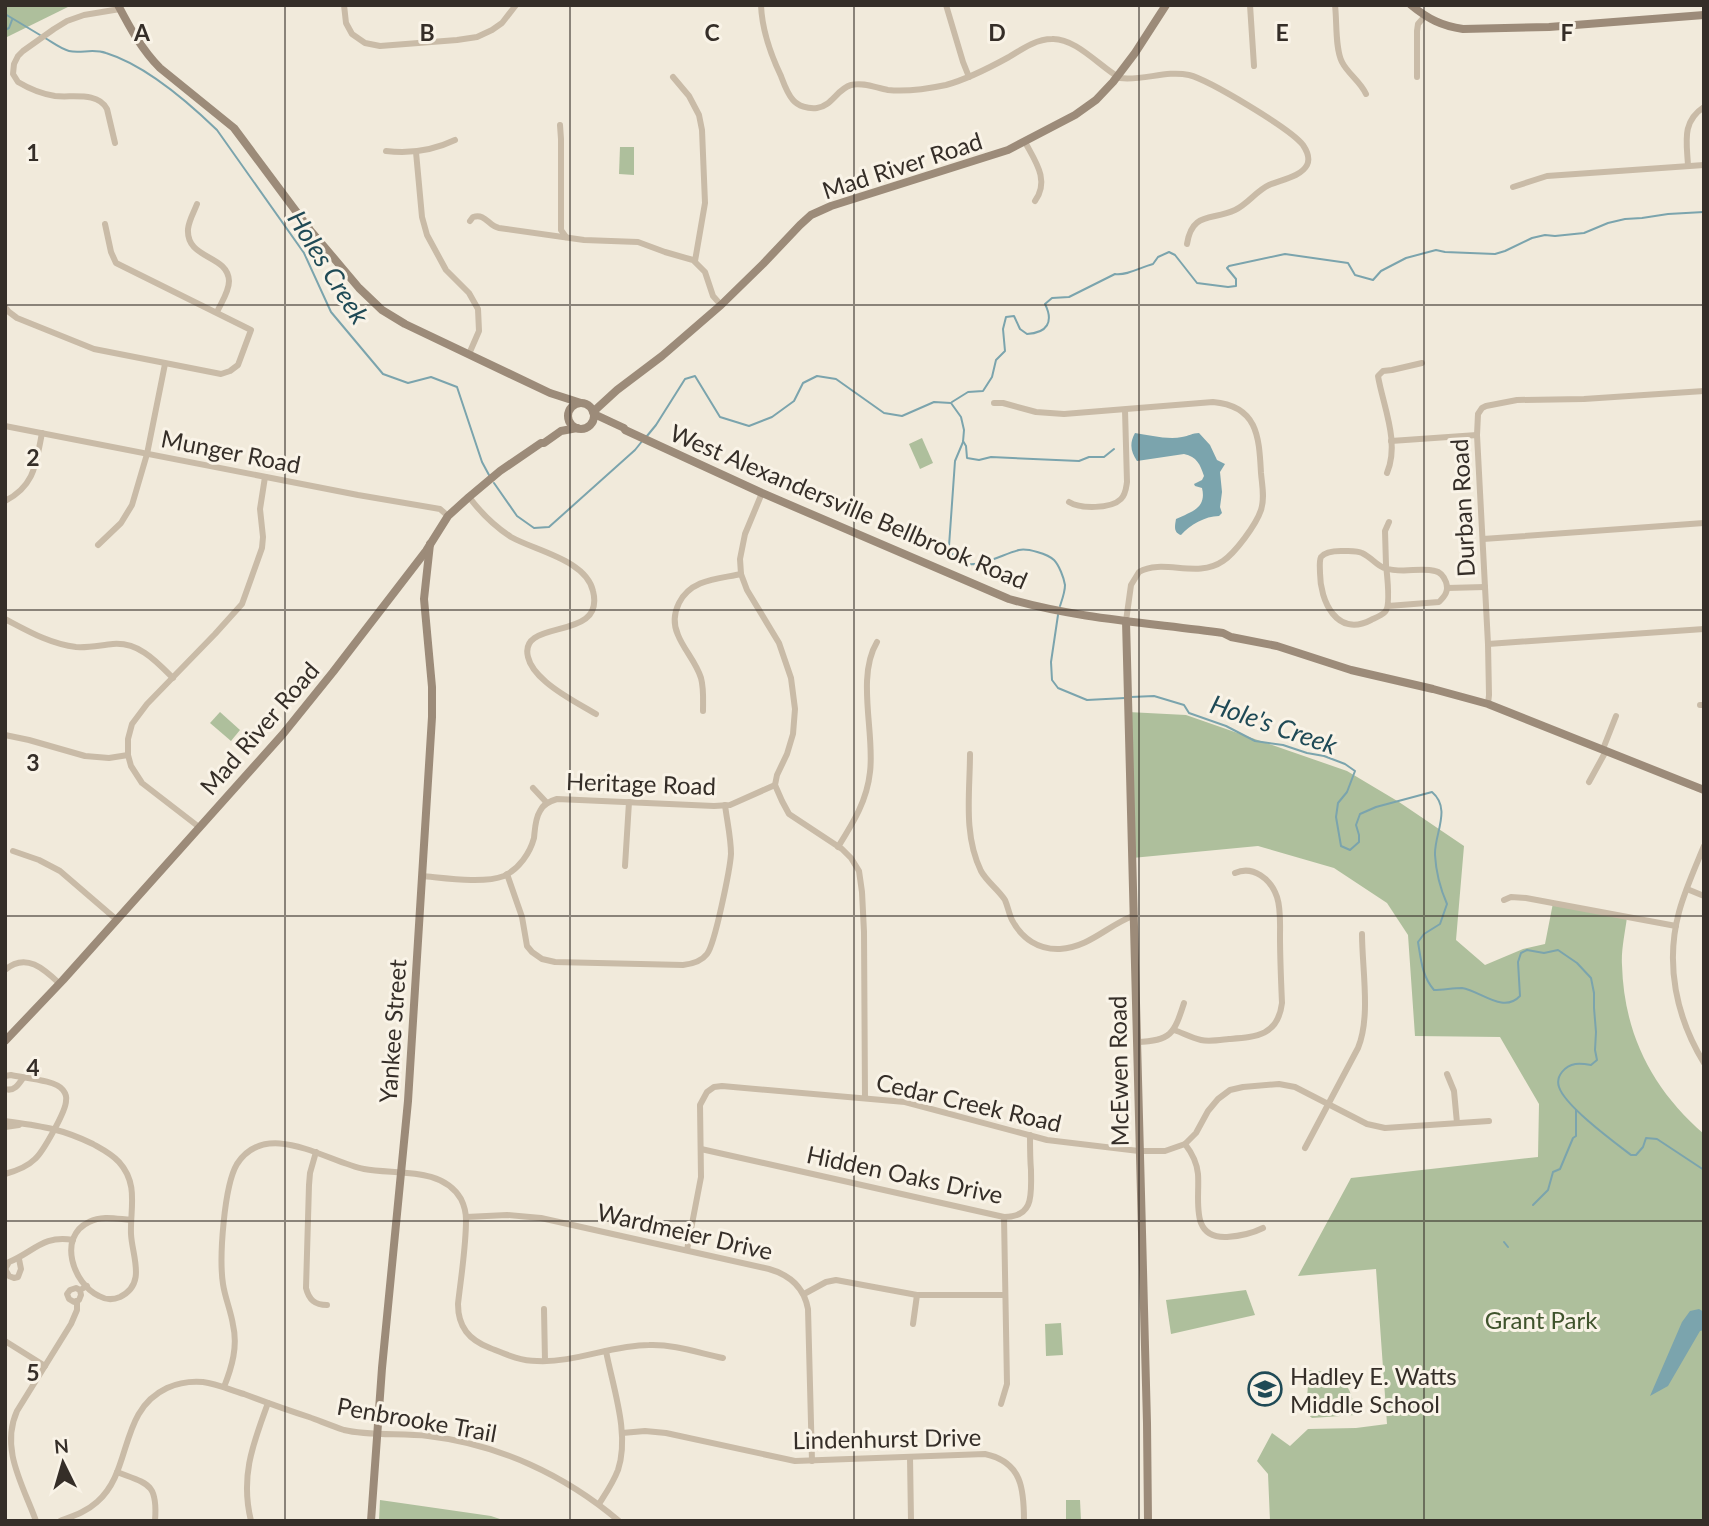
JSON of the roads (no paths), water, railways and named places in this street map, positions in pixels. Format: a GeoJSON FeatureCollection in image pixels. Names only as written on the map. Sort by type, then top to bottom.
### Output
{"type":"FeatureCollection","features":[{"type":"Feature","properties":{"kind":"street"},"geometry":{"type":"LineString","coordinates":[[344,5],[346,23],[352,34],[374,46],[476,37],[503,22],[516,5]]}},
{"type":"Feature","properties":{"kind":"street"},"geometry":{"type":"LineString","coordinates":[[761,5],[766,43],[786,89],[798,105],[821,107],[832,101],[844,88],[854,85],[905,91],[946,85],[969,77],[1035,43],[1054,38],[1072,44],[1117,77],[1129,79],[1179,74],[1199,78],[1288,131],[1302,143],[1307,152],[1306,168],[1268,186],[1235,210],[1201,219],[1190,230],[1186,244]]}},
{"type":"Feature","properties":{"kind":"street"},"geometry":{"type":"LineString","coordinates":[[946,5],[969,77]]}},
{"type":"Feature","properties":{"kind":"street","name":"Mad River Road"},"geometry":{"type":"LineString","coordinates":[[584,404],[598,401],[617,390],[662,356],[721,305],[811,215],[989,157],[1025,142],[1088,106],[1117,77],[1166,5]]}},
{"type":"Feature","properties":{"kind":"street"},"geometry":{"type":"LineString","coordinates":[[1250,5],[1254,66]]}},
{"type":"Feature","properties":{"kind":"street"},"geometry":{"type":"LineString","coordinates":[[1335,5],[1341,61],[1366,94]]}},
{"type":"Feature","properties":{"kind":"street"},"geometry":{"type":"LineString","coordinates":[[1411,5],[1424,16],[1449,27],[1484,29],[1549,27],[1704,15]]}},
{"type":"Feature","properties":{"kind":"street"},"geometry":{"type":"LineString","coordinates":[[115,143],[104,103],[85,97],[52,96],[15,79],[13,69],[15,59],[23,51],[67,21],[119,7],[151,58],[220,115],[241,136],[310,230],[366,296],[390,316],[550,393],[584,404]]}},
{"type":"Feature","properties":{"kind":"street"},"geometry":{"type":"LineString","coordinates":[[1417,77],[1417,31],[1424,16]]}},
{"type":"Feature","properties":{"kind":"street"},"geometry":{"type":"LineString","coordinates":[[673,77],[689,96],[701,124],[705,204],[695,261]]}},
{"type":"Feature","properties":{"kind":"street"},"geometry":{"type":"LineString","coordinates":[[1688,166],[1686,137],[1689,122],[1694,114],[1704,107]]}},
{"type":"Feature","properties":{"kind":"street"},"geometry":{"type":"LineString","coordinates":[[559,125],[561,230],[566,237]]}},
{"type":"Feature","properties":{"kind":"street"},"geometry":{"type":"LineString","coordinates":[[386,151],[416,152],[443,146],[455,140]]}},
{"type":"Feature","properties":{"kind":"street"},"geometry":{"type":"LineString","coordinates":[[1025,142],[1042,178],[1041,190],[1035,201]]}},
{"type":"Feature","properties":{"kind":"street"},"geometry":{"type":"LineString","coordinates":[[416,152],[422,217],[427,235],[446,270],[469,293],[478,309],[479,331],[470,355]]}},
{"type":"Feature","properties":{"kind":"street"},"geometry":{"type":"LineString","coordinates":[[1513,187],[1547,176],[1704,165]]}},
{"type":"Feature","properties":{"kind":"street"},"geometry":{"type":"LineString","coordinates":[[197,204],[188,229],[191,244],[201,254],[221,264],[228,277],[227,290],[217,312]]}},
{"type":"Feature","properties":{"kind":"street"},"geometry":{"type":"LineString","coordinates":[[470,221],[473,217],[483,216],[494,227],[600,242],[638,242],[695,261],[705,272],[713,296],[721,305]]}},
{"type":"Feature","properties":{"kind":"street"},"geometry":{"type":"LineString","coordinates":[[5,307],[17,318],[84,346],[221,374],[230,372],[238,365],[251,330],[116,263],[105,224]]}},
{"type":"Feature","properties":{"kind":"street"},"geometry":{"type":"LineString","coordinates":[[1387,473],[1391,460],[1391,441],[1378,376],[1383,371],[1422,363]]}},
{"type":"Feature","properties":{"kind":"street"},"geometry":{"type":"LineString","coordinates":[[98,545],[121,523],[132,505],[147,454],[165,364]]}},
{"type":"Feature","properties":{"kind":"street","name":"Mad River Road"},"geometry":{"type":"LineString","coordinates":[[594,413],[617,390]]}},
{"type":"Feature","properties":{"kind":"street","name":"Durban Road"},"geometry":{"type":"LineString","coordinates":[[1488,704],[1488,644],[1477,435],[1478,414],[1482,408],[1517,400],[1584,399],[1704,391]]}},
{"type":"Feature","properties":{"kind":"street"},"geometry":{"type":"LineString","coordinates":[[550,393],[561,402],[570,423],[577,428]]}},
{"type":"Feature","properties":{"kind":"street"},"geometry":{"type":"LineString","coordinates":[[995,402],[1046,414],[1213,402],[1228,404],[1241,411],[1252,422],[1258,434],[1263,497],[1257,520],[1224,561],[1206,568],[1152,568],[1139,572],[1131,585],[1126,621]]}},
{"type":"Feature","properties":{"kind":"street"},"geometry":{"type":"LineString","coordinates":[[568,415],[575,404],[584,404]]}},
{"type":"Feature","properties":{"kind":"street","name":"West Alexandersville Bellbrook Road"},"geometry":{"type":"LineString","coordinates":[[584,404],[594,413],[635,435],[997,594],[1046,608],[1223,634],[1264,643],[1341,667],[1488,704],[1704,790]]}},
{"type":"Feature","properties":{"kind":"street"},"geometry":{"type":"LineString","coordinates":[[1069,502],[1083,507],[1107,505],[1122,498],[1126,482],[1125,410]]}},
{"type":"Feature","properties":{"kind":"street"},"geometry":{"type":"LineString","coordinates":[[589,426],[594,413]]}},
{"type":"Feature","properties":{"kind":"street","name":"Mad River Road"},"geometry":{"type":"LineString","coordinates":[[541,443],[568,415]]}},
{"type":"Feature","properties":{"kind":"street","name":"Munger Road"},"geometry":{"type":"LineString","coordinates":[[5,426],[440,509],[448,516]]}},
{"type":"Feature","properties":{"kind":"street","name":"West Alexandersville Bellbrook Road"},"geometry":{"type":"LineString","coordinates":[[577,428],[604,426],[625,430]]}},
{"type":"Feature","properties":{"kind":"street","name":"Mad River Road"},"geometry":{"type":"LineString","coordinates":[[5,1041],[60,984],[267,753],[314,696],[430,544],[448,516],[500,471],[541,443],[561,431],[577,428]]}},
{"type":"Feature","properties":{"kind":"street"},"geometry":{"type":"LineString","coordinates":[[5,501],[22,490],[30,478],[42,433]]}},
{"type":"Feature","properties":{"kind":"street"},"geometry":{"type":"LineString","coordinates":[[1391,441],[1477,435]]}},
{"type":"Feature","properties":{"kind":"street"},"geometry":{"type":"LineString","coordinates":[[199,827],[142,783],[133,771],[128,755],[130,732],[137,716],[242,604],[262,548],[260,509],[265,477]]}},
{"type":"Feature","properties":{"kind":"street"},"geometry":{"type":"LineString","coordinates":[[762,493],[742,542],[740,559],[741,574],[754,604],[779,643],[792,678],[795,709],[793,734],[775,785],[789,814],[848,854],[860,876],[865,1098]]}},
{"type":"Feature","properties":{"kind":"street"},"geometry":{"type":"LineString","coordinates":[[469,497],[498,528],[517,540],[569,564],[582,573],[591,585],[595,600],[591,614],[581,622],[537,636],[528,646],[527,655],[543,680],[596,714]]}},
{"type":"Feature","properties":{"kind":"street"},"geometry":{"type":"LineString","coordinates":[[1388,606],[1436,603],[1444,597],[1447,588],[1444,577],[1434,571],[1401,572],[1387,569],[1360,552],[1329,552],[1323,555],[1320,561],[1322,596],[1335,616],[1351,624],[1363,624],[1383,614],[1388,606],[1387,569],[1385,531],[1390,522]]}},
{"type":"Feature","properties":{"kind":"street"},"geometry":{"type":"LineString","coordinates":[[1483,540],[1704,523]]}},
{"type":"Feature","properties":{"kind":"street","name":"Yankee Street"},"geometry":{"type":"LineString","coordinates":[[371,1521],[401,1173],[432,717],[424,599],[430,544]]}},
{"type":"Feature","properties":{"kind":"street"},"geometry":{"type":"LineString","coordinates":[[703,711],[701,679],[677,633],[675,613],[682,598],[698,584],[741,574]]}},
{"type":"Feature","properties":{"kind":"street"},"geometry":{"type":"LineString","coordinates":[[1447,588],[1485,587]]}},
{"type":"Feature","properties":{"kind":"street"},"geometry":{"type":"LineString","coordinates":[[5,619],[60,645],[85,648],[121,644],[137,649],[173,678]]}},
{"type":"Feature","properties":{"kind":"street","name":"McEwen Road"},"geometry":{"type":"LineString","coordinates":[[1126,621],[1147,1423],[1147,1521]]}},
{"type":"Feature","properties":{"kind":"street"},"geometry":{"type":"LineString","coordinates":[[1488,644],[1704,629]]}},
{"type":"Feature","properties":{"kind":"street"},"geometry":{"type":"LineString","coordinates":[[838,847],[854,822],[867,791],[871,762],[868,681],[871,655],[877,642]]}},
{"type":"Feature","properties":{"kind":"street"},"geometry":{"type":"LineString","coordinates":[[1589,782],[1616,716]]}},
{"type":"Feature","properties":{"kind":"street"},"geometry":{"type":"LineString","coordinates":[[5,735],[85,756],[99,758],[128,755]]}},
{"type":"Feature","properties":{"kind":"street"},"geometry":{"type":"LineString","coordinates":[[970,754],[969,828],[975,855],[987,880],[1004,900],[1017,929],[1025,938],[1044,948],[1074,947],[1087,943],[1133,916]]}},
{"type":"Feature","properties":{"kind":"street","name":"Heritage Road"},"geometry":{"type":"LineString","coordinates":[[507,874],[530,850],[539,811],[553,800],[563,798],[725,805],[775,785]]}},
{"type":"Feature","properties":{"kind":"street"},"geometry":{"type":"LineString","coordinates":[[533,788],[547,803]]}},
{"type":"Feature","properties":{"kind":"street"},"geometry":{"type":"LineString","coordinates":[[625,866],[629,802]]}},
{"type":"Feature","properties":{"kind":"street"},"geometry":{"type":"LineString","coordinates":[[422,876],[484,880],[507,874],[522,917],[527,946],[542,960],[694,964],[704,958],[713,943],[730,862],[725,805]]}},
{"type":"Feature","properties":{"kind":"street"},"geometry":{"type":"LineString","coordinates":[[1704,846],[1687,888],[1676,926],[1673,964],[1675,990],[1684,1024],[1704,1063]]}},
{"type":"Feature","properties":{"kind":"street"},"geometry":{"type":"LineString","coordinates":[[13,851],[60,871],[117,920]]}},
{"type":"Feature","properties":{"kind":"street"},"geometry":{"type":"LineString","coordinates":[[1174,1030],[1202,1041],[1250,1038],[1267,1031],[1279,1017],[1282,1003],[1278,899],[1269,883],[1256,873],[1250,870],[1235,873]]}},
{"type":"Feature","properties":{"kind":"street"},"geometry":{"type":"LineString","coordinates":[[1687,888],[1704,896]]}},
{"type":"Feature","properties":{"kind":"street"},"geometry":{"type":"LineString","coordinates":[[1504,900],[1511,897],[1526,898],[1676,926]]}},
{"type":"Feature","properties":{"kind":"street"},"geometry":{"type":"LineString","coordinates":[[1305,1148],[1363,1034],[1362,934]]}},
{"type":"Feature","properties":{"kind":"street"},"geometry":{"type":"LineString","coordinates":[[5,970],[14,964],[32,964],[44,969],[60,984]]}},
{"type":"Feature","properties":{"kind":"street"},"geometry":{"type":"LineString","coordinates":[[1137,1042],[1157,1041],[1174,1030],[1184,1003]]}},
{"type":"Feature","properties":{"kind":"street"},"geometry":{"type":"LineString","coordinates":[[1447,1074],[1454,1091],[1457,1124]]}},
{"type":"Feature","properties":{"kind":"street"},"geometry":{"type":"LineString","coordinates":[[5,1076],[54,1084],[64,1090],[66,1097],[65,1108],[43,1149],[33,1161],[5,1174]]}},
{"type":"Feature","properties":{"kind":"street"},"geometry":{"type":"LineString","coordinates":[[5,1089],[13,1089],[23,1078]]}},
{"type":"Feature","properties":{"kind":"street"},"geometry":{"type":"LineString","coordinates":[[1263,1228],[1242,1236],[1219,1237],[1206,1231],[1200,1220],[1197,1168],[1185,1144],[1196,1133],[1218,1099],[1237,1088],[1289,1085],[1367,1124],[1385,1128],[1489,1121]]}},
{"type":"Feature","properties":{"kind":"street","name":"Cedar Creek Road"},"geometry":{"type":"LineString","coordinates":[[687,1251],[700,1186],[700,1105],[704,1096],[715,1087],[865,1098],[920,1105],[1069,1144],[1165,1151],[1185,1144]]}},
{"type":"Feature","properties":{"kind":"street"},"geometry":{"type":"LineString","coordinates":[[5,1121],[74,1135],[112,1155],[128,1176],[132,1192],[131,1241],[137,1270],[133,1286],[124,1294],[110,1299],[83,1288],[72,1288],[67,1294],[70,1301],[77,1301]]}},
{"type":"Feature","properties":{"kind":"street"},"geometry":{"type":"LineString","coordinates":[[5,1127],[24,1124]]}},
{"type":"Feature","properties":{"kind":"street","name":"Hidden Oaks Drive"},"geometry":{"type":"LineString","coordinates":[[701,1149],[1004,1217],[1022,1212],[1030,1200],[1030,1135]]}},
{"type":"Feature","properties":{"kind":"street"},"geometry":{"type":"LineString","coordinates":[[224,1387],[233,1363],[234,1340],[233,1323],[223,1288],[224,1213],[237,1165],[247,1153],[265,1145],[284,1144],[316,1152],[361,1169],[443,1181],[457,1194],[466,1217],[458,1316],[462,1327],[481,1345],[519,1359],[545,1362],[637,1345],[659,1345],[723,1358]]}},
{"type":"Feature","properties":{"kind":"street"},"geometry":{"type":"LineString","coordinates":[[316,1152],[309,1185],[306,1288],[312,1300],[327,1306]]}},
{"type":"Feature","properties":{"kind":"street","name":"Wardmeier Drive"},"geometry":{"type":"LineString","coordinates":[[466,1217],[507,1215],[541,1218],[778,1271],[791,1278],[804,1294]]}},
{"type":"Feature","properties":{"kind":"street"},"geometry":{"type":"LineString","coordinates":[[1001,1404],[1007,1384],[1004,1217]]}},
{"type":"Feature","properties":{"kind":"street"},"geometry":{"type":"LineString","coordinates":[[36,1521],[15,1466],[10,1439],[12,1425],[18,1410],[71,1324],[77,1310],[77,1301],[82,1295],[83,1288],[72,1260],[73,1240],[82,1226],[92,1221],[107,1218],[131,1220]]}},
{"type":"Feature","properties":{"kind":"street"},"geometry":{"type":"LineString","coordinates":[[19,1259],[21,1269],[18,1277],[9,1276],[5,1269],[9,1262],[19,1259],[23,1254],[49,1240],[73,1240]]}},
{"type":"Feature","properties":{"kind":"street"},"geometry":{"type":"LineString","coordinates":[[812,1461],[808,1309],[804,1294],[826,1282],[836,1280],[917,1295],[1005,1295]]}},
{"type":"Feature","properties":{"kind":"street"},"geometry":{"type":"LineString","coordinates":[[913,1324],[917,1295]]}},
{"type":"Feature","properties":{"kind":"street"},"geometry":{"type":"LineString","coordinates":[[544,1309],[545,1362]]}},
{"type":"Feature","properties":{"kind":"street"},"geometry":{"type":"LineString","coordinates":[[5,1341],[45,1366]]}},
{"type":"Feature","properties":{"kind":"street"},"geometry":{"type":"LineString","coordinates":[[599,1504],[618,1471],[622,1433],[606,1351]]}},
{"type":"Feature","properties":{"kind":"street","name":"Penbrooke Trail"},"geometry":{"type":"LineString","coordinates":[[60,1521],[83,1512],[98,1502],[109,1488],[133,1423],[153,1397],[182,1383],[200,1382],[224,1387],[343,1429],[434,1437],[499,1452],[556,1477],[599,1504],[618,1521]]}},
{"type":"Feature","properties":{"kind":"street"},"geometry":{"type":"LineString","coordinates":[[251,1521],[247,1494],[249,1457],[268,1403]]}},
{"type":"Feature","properties":{"kind":"street","name":"Lindenhurst Drive"},"geometry":{"type":"LineString","coordinates":[[622,1433],[666,1433],[780,1458],[812,1461],[979,1454],[999,1458],[1014,1471],[1020,1482],[1024,1495],[1024,1521]]}},
{"type":"Feature","properties":{"kind":"street"},"geometry":{"type":"LineString","coordinates":[[910,1457],[911,1521]]}},
{"type":"Feature","properties":{"kind":"street"},"geometry":{"type":"LineString","coordinates":[[117,1472],[149,1486],[155,1498],[155,1521]]}},
{"type":"Feature","properties":{"kind":"water"},"geometry":{"type":"Polygon","coordinates":[[[1135,433],[1171,438],[1199,433],[1210,445],[1217,460],[1225,464],[1220,472],[1222,513],[1198,522],[1181,535],[1177,532],[1176,519],[1196,508],[1202,500],[1202,488],[1194,484],[1204,476],[1201,468],[1195,459],[1184,454],[1137,461],[1132,448],[1135,433]]]}},
{"type":"Feature","properties":{"kind":"water"},"geometry":{"type":"Polygon","coordinates":[[[1699,1309],[1704,1312],[1704,1330],[1700,1331],[1668,1386],[1650,1396],[1682,1322],[1690,1311],[1699,1309]]]}},
{"type":"Feature","properties":{"kind":"waterway","name":"Holes Creek"},"geometry":{"type":"LineString","coordinates":[[5,14],[40,35]]}},
{"type":"Feature","properties":{"kind":"waterway"},"geometry":{"type":"LineString","coordinates":[[5,30],[9,28],[12,20]]}},
{"type":"Feature","properties":{"kind":"waterway","name":"Holes Creek"},"geometry":{"type":"LineString","coordinates":[[45,38],[69,51],[101,52],[136,66],[179,96],[217,130],[304,253],[331,312],[383,374],[408,383],[431,377],[457,387],[482,462],[489,475]]}},
{"type":"Feature","properties":{"kind":"waterway"},"geometry":{"type":"LineString","coordinates":[[952,402],[968,392],[983,391],[992,377],[996,360],[1005,351],[1003,329],[1006,317],[1014,316],[1020,329],[1027,334],[1040,331],[1049,321],[1045,304],[1052,298],[1069,297],[1115,274],[1129,273],[1153,264],[1158,257],[1169,252],[1175,255],[1197,283],[1236,286],[1236,279],[1227,268],[1229,266],[1285,254],[1348,263],[1355,275],[1373,280],[1381,271],[1406,258],[1436,250],[1495,254],[1545,235],[1584,233],[1625,219],[1704,212]]}},
{"type":"Feature","properties":{"kind":"waterway","name":"Holes Creek"},"geometry":{"type":"LineString","coordinates":[[647,436],[685,379],[695,376],[720,417],[749,426],[772,417],[794,401],[803,383],[817,376],[836,379],[884,413],[902,416],[934,402],[951,403],[961,417],[964,430],[963,442],[955,461],[949,546],[954,556],[961,562],[970,564],[990,561],[1019,550],[1047,556],[1056,562],[1065,585],[1060,606]]}},
{"type":"Feature","properties":{"kind":"waterway","name":"Holes Creek"},"geometry":{"type":"LineString","coordinates":[[494,483],[517,516],[534,528],[549,527],[643,440]]}},
{"type":"Feature","properties":{"kind":"waterway"},"geometry":{"type":"LineString","coordinates":[[963,441],[967,458],[979,460],[991,457],[1079,461],[1089,457],[1104,457],[1114,449]]}},
{"type":"Feature","properties":{"kind":"waterway","name":"Hole's Creek"},"geometry":{"type":"LineString","coordinates":[[1058,615],[1051,662],[1052,680],[1058,688],[1087,700],[1125,698]]}},
{"type":"Feature","properties":{"kind":"waterway","name":"Hole's Creek"},"geometry":{"type":"LineString","coordinates":[[1131,697],[1154,696],[1184,705],[1189,713],[1226,726],[1255,741],[1283,745],[1345,764],[1355,771],[1347,792],[1338,803],[1336,817],[1341,846],[1350,850],[1359,842],[1356,825],[1360,814],[1432,792],[1441,806],[1435,855],[1436,868],[1447,904],[1440,924],[1424,934],[1418,942],[1430,985],[1434,990],[1462,988],[1506,1003],[1520,996],[1518,962],[1521,953],[1527,950],[1544,953],[1558,950],[1577,963],[1591,978],[1597,1060],[1591,1065],[1575,1064],[1565,1069],[1558,1081],[1563,1095],[1591,1123],[1631,1155],[1636,1155],[1646,1138],[1657,1139],[1704,1170]]}},
{"type":"Feature","properties":{"kind":"waterway"},"geometry":{"type":"LineString","coordinates":[[1533,1205],[1548,1190],[1553,1172],[1560,1169],[1576,1136],[1576,1110]]}},
{"type":"Feature","properties":{"kind":"waterway"},"geometry":{"type":"LineString","coordinates":[[1504,1242],[1508,1247]]}},
{"type":"Feature","properties":{"kind":"place","name":"Hadley E. Watts Middle School"},"geometry":{"type":"Point","coordinates":[1265,1389]}},
{"type":"Feature","properties":{"kind":"park label","name":"Grant Park"},"geometry":{"type":"Point","coordinates":[1541,1319]}}]}
